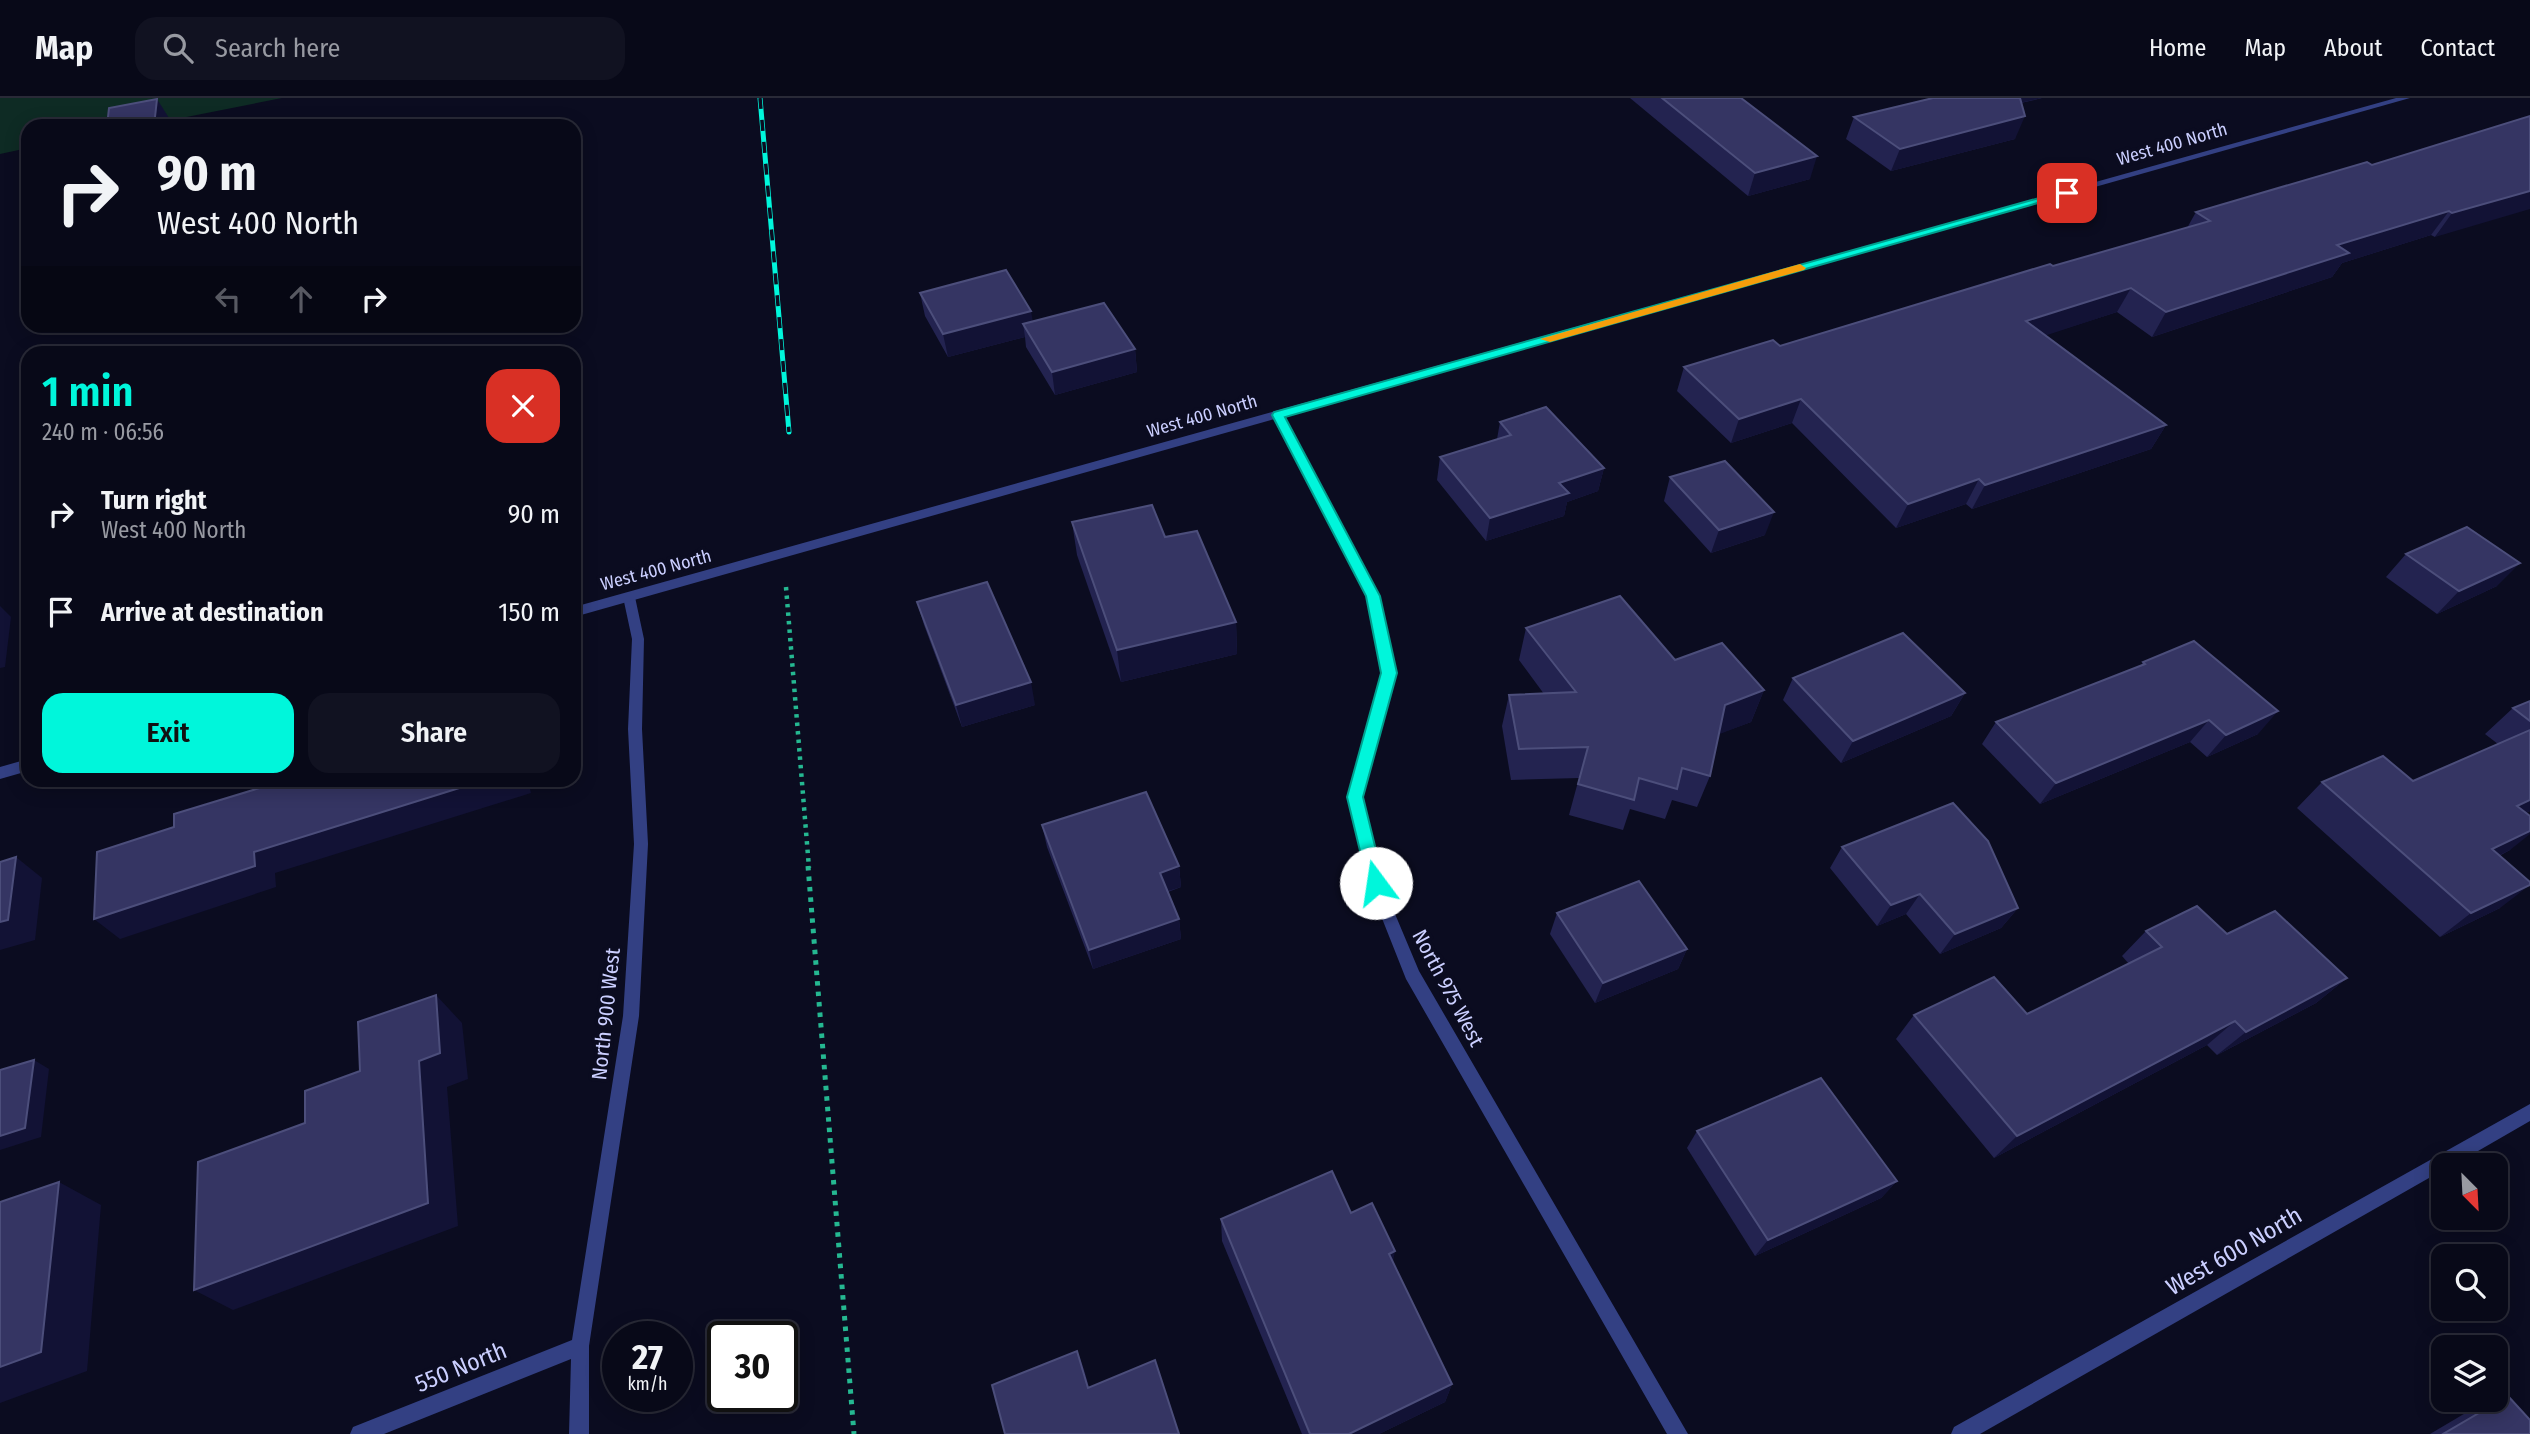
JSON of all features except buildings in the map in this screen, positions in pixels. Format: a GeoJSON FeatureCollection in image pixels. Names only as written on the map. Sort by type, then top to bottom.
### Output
{"type":"FeatureCollection","features":[{"type":"Feature","properties":{"kind":"street","name":"West 400 North"},"geometry":{"type":"LineString","coordinates":[[581,610],[2406,98]]}},
{"type":"Feature","properties":{"kind":"street","name":"North 975 West"},"geometry":{"type":"LineString","coordinates":[[1278,415],[1373,596],[1389,673],[1355,797],[1376,883],[1412,974],[1678,1434]]}},
{"type":"Feature","properties":{"kind":"street","name":"North 900 West"},"geometry":{"type":"LineString","coordinates":[[579,1434],[580,1346],[631,1016],[641,844],[635,729],[638,639],[629,597]]}},
{"type":"Feature","properties":{"kind":"street"},"geometry":{"type":"LineString","coordinates":[[0,773],[21,767]]}},
{"type":"Feature","properties":{"kind":"street","name":"West 600 North"},"geometry":{"type":"LineString","coordinates":[[1961,1434],[2530,1112]]}},
{"type":"Feature","properties":{"kind":"street","name":"550 North"},"geometry":{"type":"LineString","coordinates":[[360,1434],[580,1346]]}},
{"type":"Feature","properties":{"kind":"path"},"geometry":{"type":"LineString","coordinates":[[789,597],[854,1434]]}},
{"type":"Feature","properties":{"kind":"green space"},"geometry":{"type":"Polygon","coordinates":[[[0,98],[282,98],[176,119],[21,119],[21,150],[0,154],[0,98]]]}},
{"type":"Feature","properties":{"kind":"railway"},"geometry":{"type":"LineString","coordinates":[[760,98],[789,432]]}},
{"type":"Feature","properties":{"kind":"slow traffic"},"geometry":{"type":"LineString","coordinates":[[1546,339],[1800,268]]}},
{"type":"Feature","properties":{"kind":"route"},"geometry":{"type":"LineString","coordinates":[[1376,883],[1355,797],[1389,673],[1373,596],[1278,415],[2067,193]]}}]}
